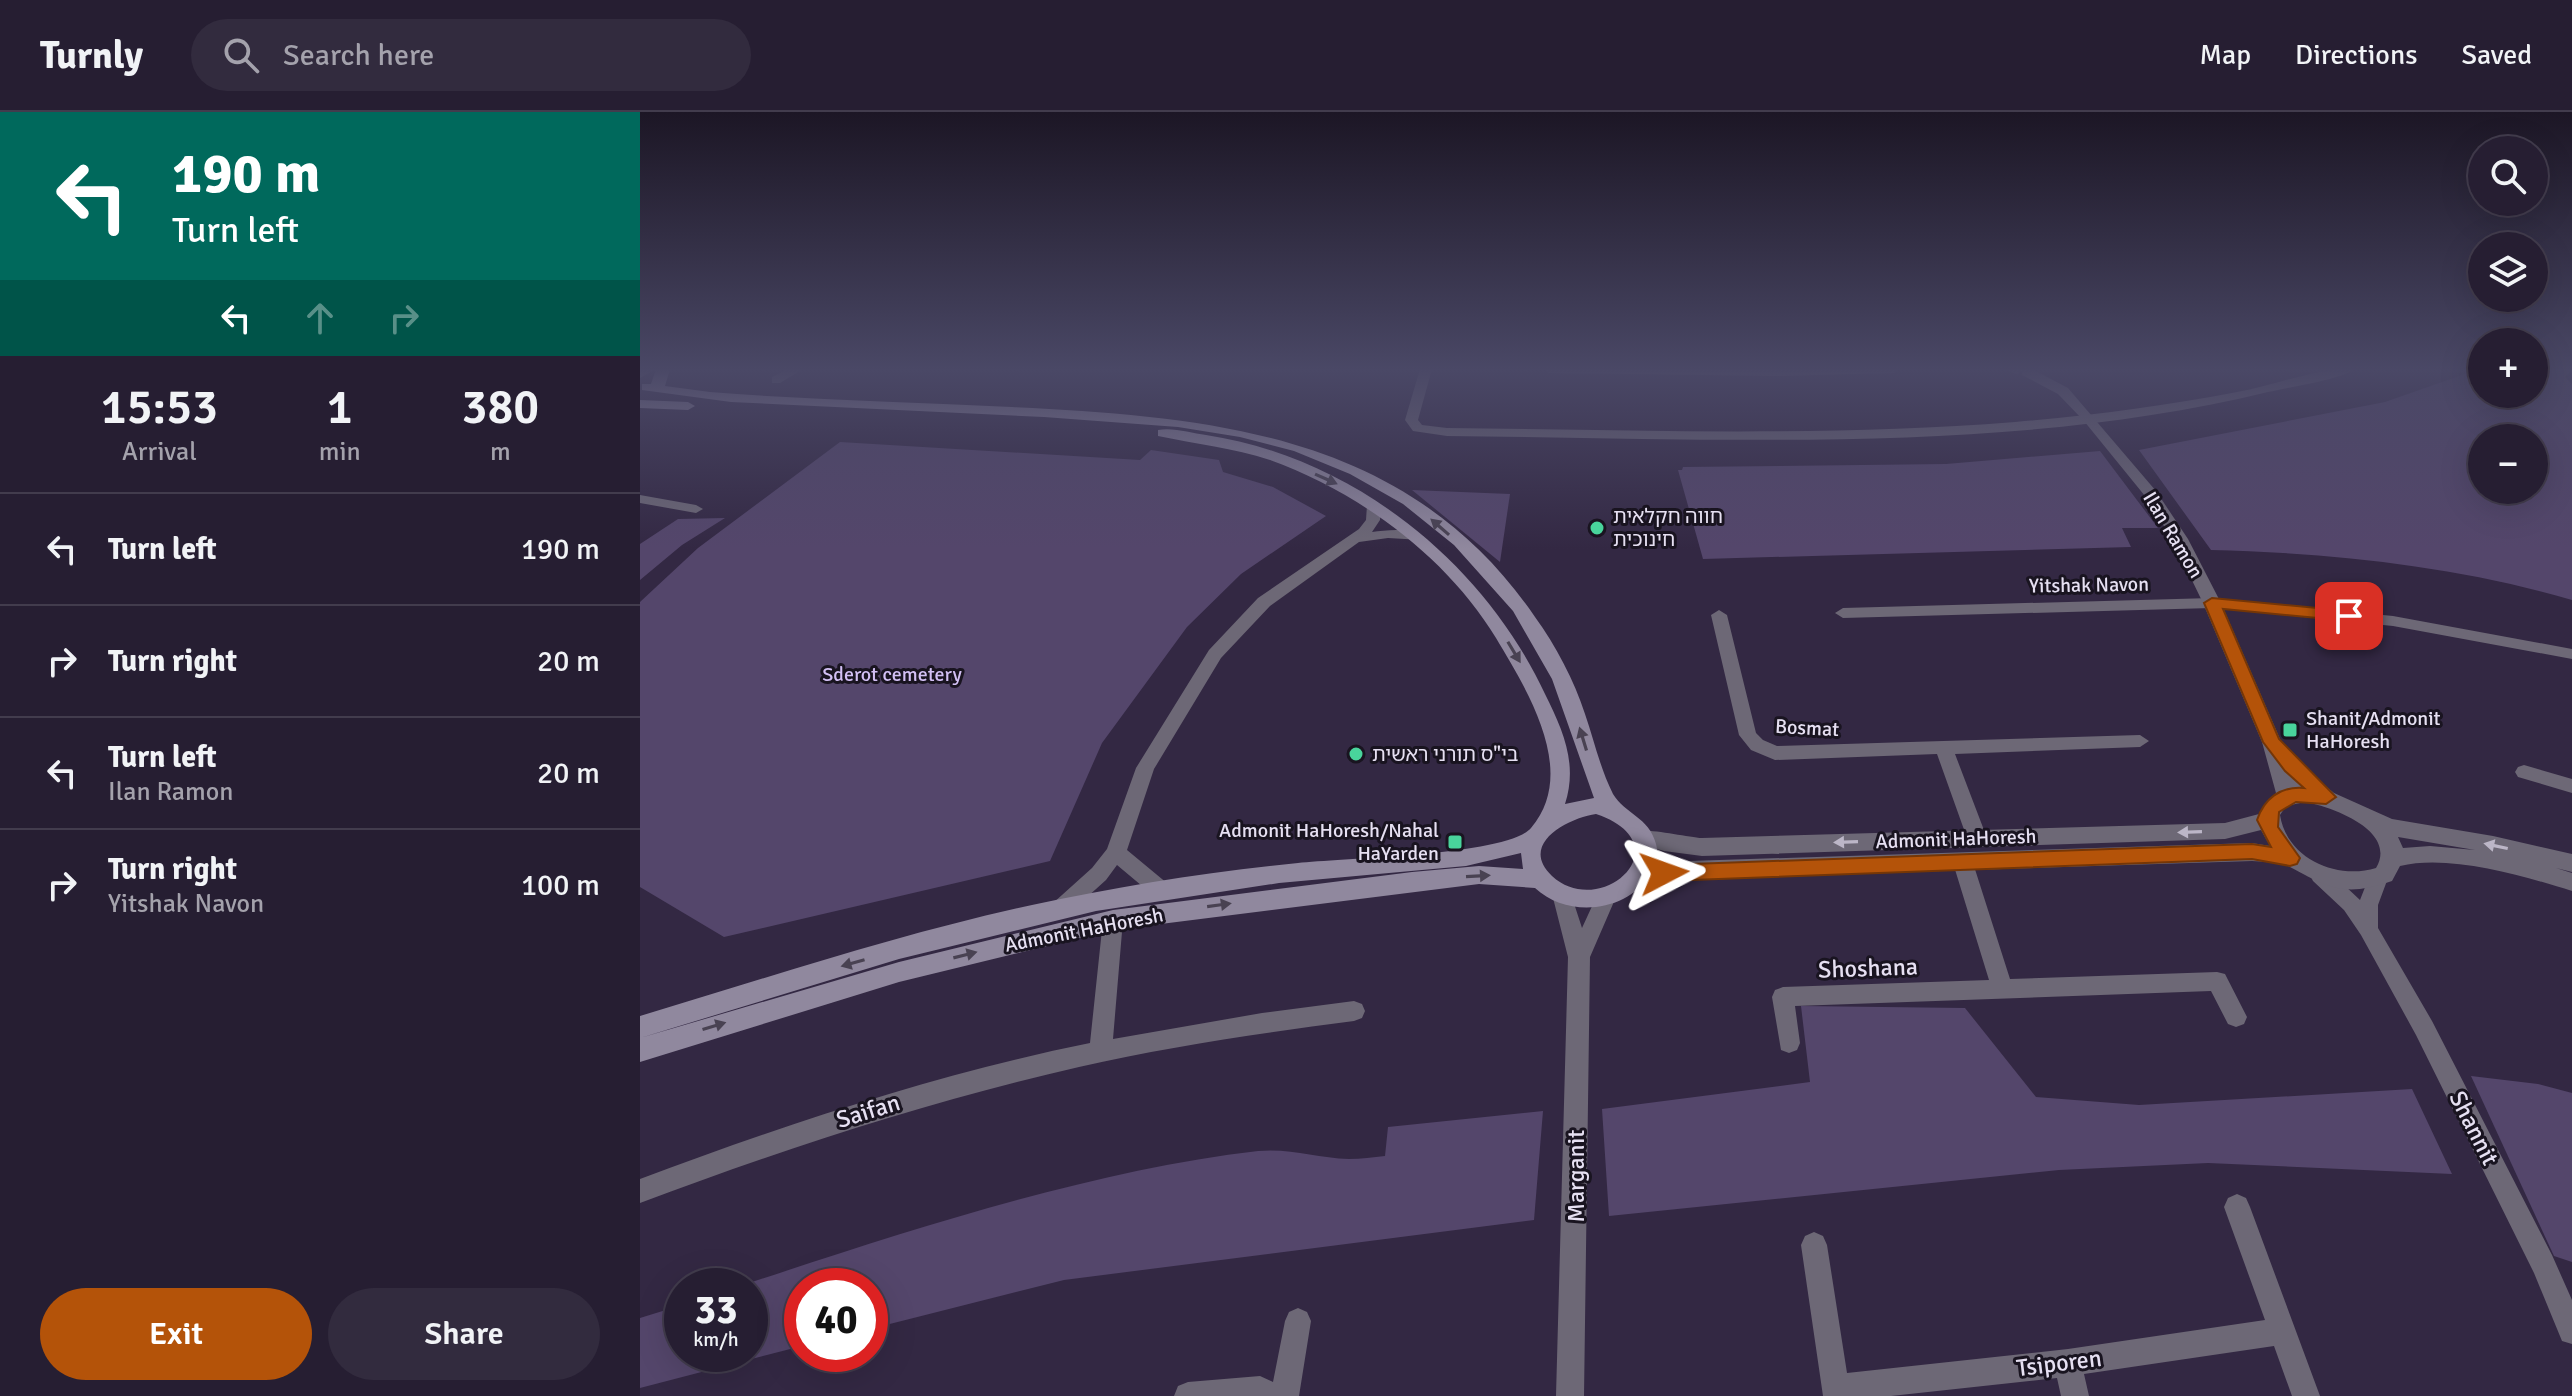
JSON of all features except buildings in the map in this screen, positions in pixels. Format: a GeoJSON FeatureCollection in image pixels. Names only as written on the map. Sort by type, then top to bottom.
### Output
{"type":"FeatureCollection","features":[{"type":"Feature","properties":{"kind":"main road"},"geometry":{"type":"LineString","coordinates":[[1083,429],[1173,434],[1276,458],[1331,480],[1374,505],[1417,537],[1462,581],[1499,629],[1545,713],[1562,770],[1549,819],[1534,839],[1532,863],[1540,879],[1562,894],[1585,899],[1606,897],[1622,891],[1640,875],[1647,860],[1645,837],[1635,823],[1612,810],[1579,807],[1549,819]]}},
{"type":"Feature","properties":{"kind":"main road"},"geometry":{"type":"LineString","coordinates":[[1224,429],[1296,445],[1343,464],[1393,491],[1425,514],[1486,568],[1532,623],[1555,665],[1574,711],[1596,786],[1612,810]]}},
{"type":"Feature","properties":{"kind":"main road","name":"Admonit HaHoresh"},"geometry":{"type":"LineString","coordinates":[[640,1027],[863,960],[1059,910],[1161,890],[1308,870],[1487,855],[1534,839]]}},
{"type":"Feature","properties":{"kind":"main road","name":"Admonit HaHoresh"},"geometry":{"type":"LineString","coordinates":[[640,1050],[899,972],[1113,920],[1412,881],[1508,875],[1540,879]]}},
{"type":"Feature","properties":{"kind":"street"},"geometry":{"type":"LineString","coordinates":[[1425,429],[1447,432],[1750,435],[1963,429]]}},
{"type":"Feature","properties":{"kind":"street","name":"Ilan Ramon"},"geometry":{"type":"LineString","coordinates":[[2098,429],[2151,494],[2180,539],[2212,603],[2272,742],[2287,797]]}},
{"type":"Feature","properties":{"kind":"street"},"geometry":{"type":"LineString","coordinates":[[640,499],[696,509]]}},
{"type":"Feature","properties":{"kind":"street"},"geometry":{"type":"LineString","coordinates":[[1059,910],[1099,874],[1116,852],[1145,768],[1215,654],[1264,602],[1370,526],[1374,505]]}},
{"type":"Feature","properties":{"kind":"street"},"geometry":{"type":"LineString","coordinates":[[1352,540],[1374,534],[1417,537]]}},
{"type":"Feature","properties":{"kind":"street","name":"Yitshak Navon"},"geometry":{"type":"LineString","coordinates":[[1843,613],[2212,603],[2406,623],[2572,654]]}},
{"type":"Feature","properties":{"kind":"street","name":"Bosmat"},"geometry":{"type":"LineString","coordinates":[[1719,615],[1748,735],[1757,745],[1775,753],[2140,741]]}},
{"type":"Feature","properties":{"kind":"street","name":"Ilan Ramon"},"geometry":{"type":"LineString","coordinates":[[2272,742],[2291,766],[2326,797]]}},
{"type":"Feature","properties":{"kind":"street"},"geometry":{"type":"LineString","coordinates":[[1944,748],[1977,838]]}},
{"type":"Feature","properties":{"kind":"street"},"geometry":{"type":"LineString","coordinates":[[2524,772],[2572,786]]}},
{"type":"Feature","properties":{"kind":"street"},"geometry":{"type":"LineString","coordinates":[[2378,878],[2350,882],[2320,875],[2290,858],[2274,839],[2267,820],[2275,804],[2287,797],[2305,794],[2326,797],[2388,827],[2493,845],[2572,863]]}},
{"type":"Feature","properties":{"kind":"street"},"geometry":{"type":"LineString","coordinates":[[2368,818],[2387,839],[2393,859],[2378,878],[2368,905],[2368,929]]}},
{"type":"Feature","properties":{"kind":"street","name":"Admonit HaHoresh"},"geometry":{"type":"LineString","coordinates":[[1645,837],[1702,847],[2225,831],[2267,820]]}},
{"type":"Feature","properties":{"kind":"street"},"geometry":{"type":"LineString","coordinates":[[1116,852],[1161,890]]}},
{"type":"Feature","properties":{"kind":"street","name":"Admonit HaHoresh"},"geometry":{"type":"LineString","coordinates":[[1640,875],[1689,870],[2252,852],[2290,858]]}},
{"type":"Feature","properties":{"kind":"street"},"geometry":{"type":"LineString","coordinates":[[2393,859],[2415,853],[2472,859],[2572,882]]}},
{"type":"Feature","properties":{"kind":"street"},"geometry":{"type":"LineString","coordinates":[[1963,863],[2002,988]]}},
{"type":"Feature","properties":{"kind":"street","name":"Shannit"},"geometry":{"type":"LineString","coordinates":[[2320,875],[2351,904],[2368,929],[2424,1028],[2543,1264],[2572,1331]]}},
{"type":"Feature","properties":{"kind":"street","name":"Marganit"},"geometry":{"type":"LineString","coordinates":[[1562,894],[1579,957],[1570,1396]]}},
{"type":"Feature","properties":{"kind":"street","name":"Marganit"},"geometry":{"type":"LineString","coordinates":[[1579,957],[1606,897]]}},
{"type":"Feature","properties":{"kind":"street"},"geometry":{"type":"LineString","coordinates":[[1101,1049],[1113,920]]}},
{"type":"Feature","properties":{"kind":"street","name":"Shoshana"},"geometry":{"type":"LineString","coordinates":[[1789,1043],[1783,997],[2217,981],[2236,1017]]}},
{"type":"Feature","properties":{"kind":"street","name":"Saifan"},"geometry":{"type":"LineString","coordinates":[[640,1191],[749,1149],[920,1095],[1101,1049],[1259,1021],[1354,1011]]}},
{"type":"Feature","properties":{"kind":"street"},"geometry":{"type":"LineString","coordinates":[[2237,1207],[2306,1396]]}},
{"type":"Feature","properties":{"kind":"street","name":"Tsiporen"},"geometry":{"type":"LineString","coordinates":[[1814,1245],[1836,1392],[2068,1363],[2281,1331]]}},
{"type":"Feature","properties":{"kind":"street"},"geometry":{"type":"LineString","coordinates":[[1285,1396],[1298,1321]]}},
{"type":"Feature","properties":{"kind":"street"},"geometry":{"type":"LineString","coordinates":[[2068,1363],[2075,1396]]}},
{"type":"Feature","properties":{"kind":"street"},"geometry":{"type":"LineString","coordinates":[[1188,1396],[1260,1390],[1270,1396]]}},
{"type":"Feature","properties":{"kind":"green space"},"geometry":{"type":"Polygon","coordinates":[[[2247,429],[2468,429],[2468,504],[2548,504],[2548,429],[2572,429],[2572,600],[2484,578],[2393,563],[2302,554],[2211,550],[2139,450],[2247,429]]]}},
{"type":"Feature","properties":{"kind":"green space","name":"Sderot cemetery"},"geometry":{"type":"Polygon","coordinates":[[[840,442],[1140,460],[1151,450],[1219,460],[1223,472],[1273,487],[1326,516],[1241,574],[1187,627],[1102,743],[1050,861],[724,937],[640,887],[640,602],[698,548],[840,442]]]}},
{"type":"Feature","properties":{"kind":"green space"},"geometry":{"type":"Polygon","coordinates":[[[2100,451],[2158,528],[2122,528],[2131,547],[1703,559],[1678,470],[1683,467],[1946,464],[2100,451]]]}},
{"type":"Feature","properties":{"kind":"green space"},"geometry":{"type":"Polygon","coordinates":[[[1412,490],[1510,494],[1500,562],[1412,490]]]}},
{"type":"Feature","properties":{"kind":"green space"},"geometry":{"type":"Polygon","coordinates":[[[725,518],[682,545],[640,580],[640,544],[678,519],[725,518]]]}},
{"type":"Feature","properties":{"kind":"green space"},"geometry":{"type":"Polygon","coordinates":[[[1801,1006],[1965,1008],[2036,1097],[2139,1105],[2412,1089],[2452,1174],[2208,1163],[2059,1170],[1609,1216],[1602,1109],[1810,1082],[1801,1006]]]}},
{"type":"Feature","properties":{"kind":"green space"},"geometry":{"type":"Polygon","coordinates":[[[2471,1076],[2538,1084],[2572,1093],[2572,1262],[2554,1256],[2471,1076]]]}},
{"type":"Feature","properties":{"kind":"green space"},"geometry":{"type":"Polygon","coordinates":[[[1543,1111],[1534,1220],[1064,1280],[888,1324],[888,1268],[795,1268],[1062,1188],[1193,1160],[1270,1150],[1349,1159],[1385,1156],[1388,1127],[1543,1111]]]}},
{"type":"Feature","properties":{"kind":"green space"},"geometry":{"type":"Polygon","coordinates":[[[784,1272],[784,1351],[768,1355],[768,1277],[784,1272]]]}},
{"type":"Feature","properties":{"kind":"green space"},"geometry":{"type":"Polygon","coordinates":[[[664,1311],[664,1372],[702,1372],[640,1388],[640,1318],[664,1311]]]}},
{"type":"Feature","properties":{"kind":"place","name":"חווה חקלאית חינוכית"},"geometry":{"type":"Point","coordinates":[1597,528]}},
{"type":"Feature","properties":{"kind":"place","name":"Shanit/Admonit HaHoresh"},"geometry":{"type":"Point","coordinates":[2290,730]}},
{"type":"Feature","properties":{"kind":"place","name":"בי\"ס תורני ראשית"},"geometry":{"type":"Point","coordinates":[1356,754]}},
{"type":"Feature","properties":{"kind":"place","name":"Admonit HaHoresh/Nahal HaYarden"},"geometry":{"type":"Point","coordinates":[1455,842]}},
{"type":"Feature","properties":{"kind":"route"},"geometry":{"type":"LineString","coordinates":[[1664,873],[2252,852],[2290,858],[2269,829],[2267,820],[2271,808],[2280,800],[2296,795],[2326,797],[2291,766],[2272,742],[2212,603],[2349,616]]}}]}
